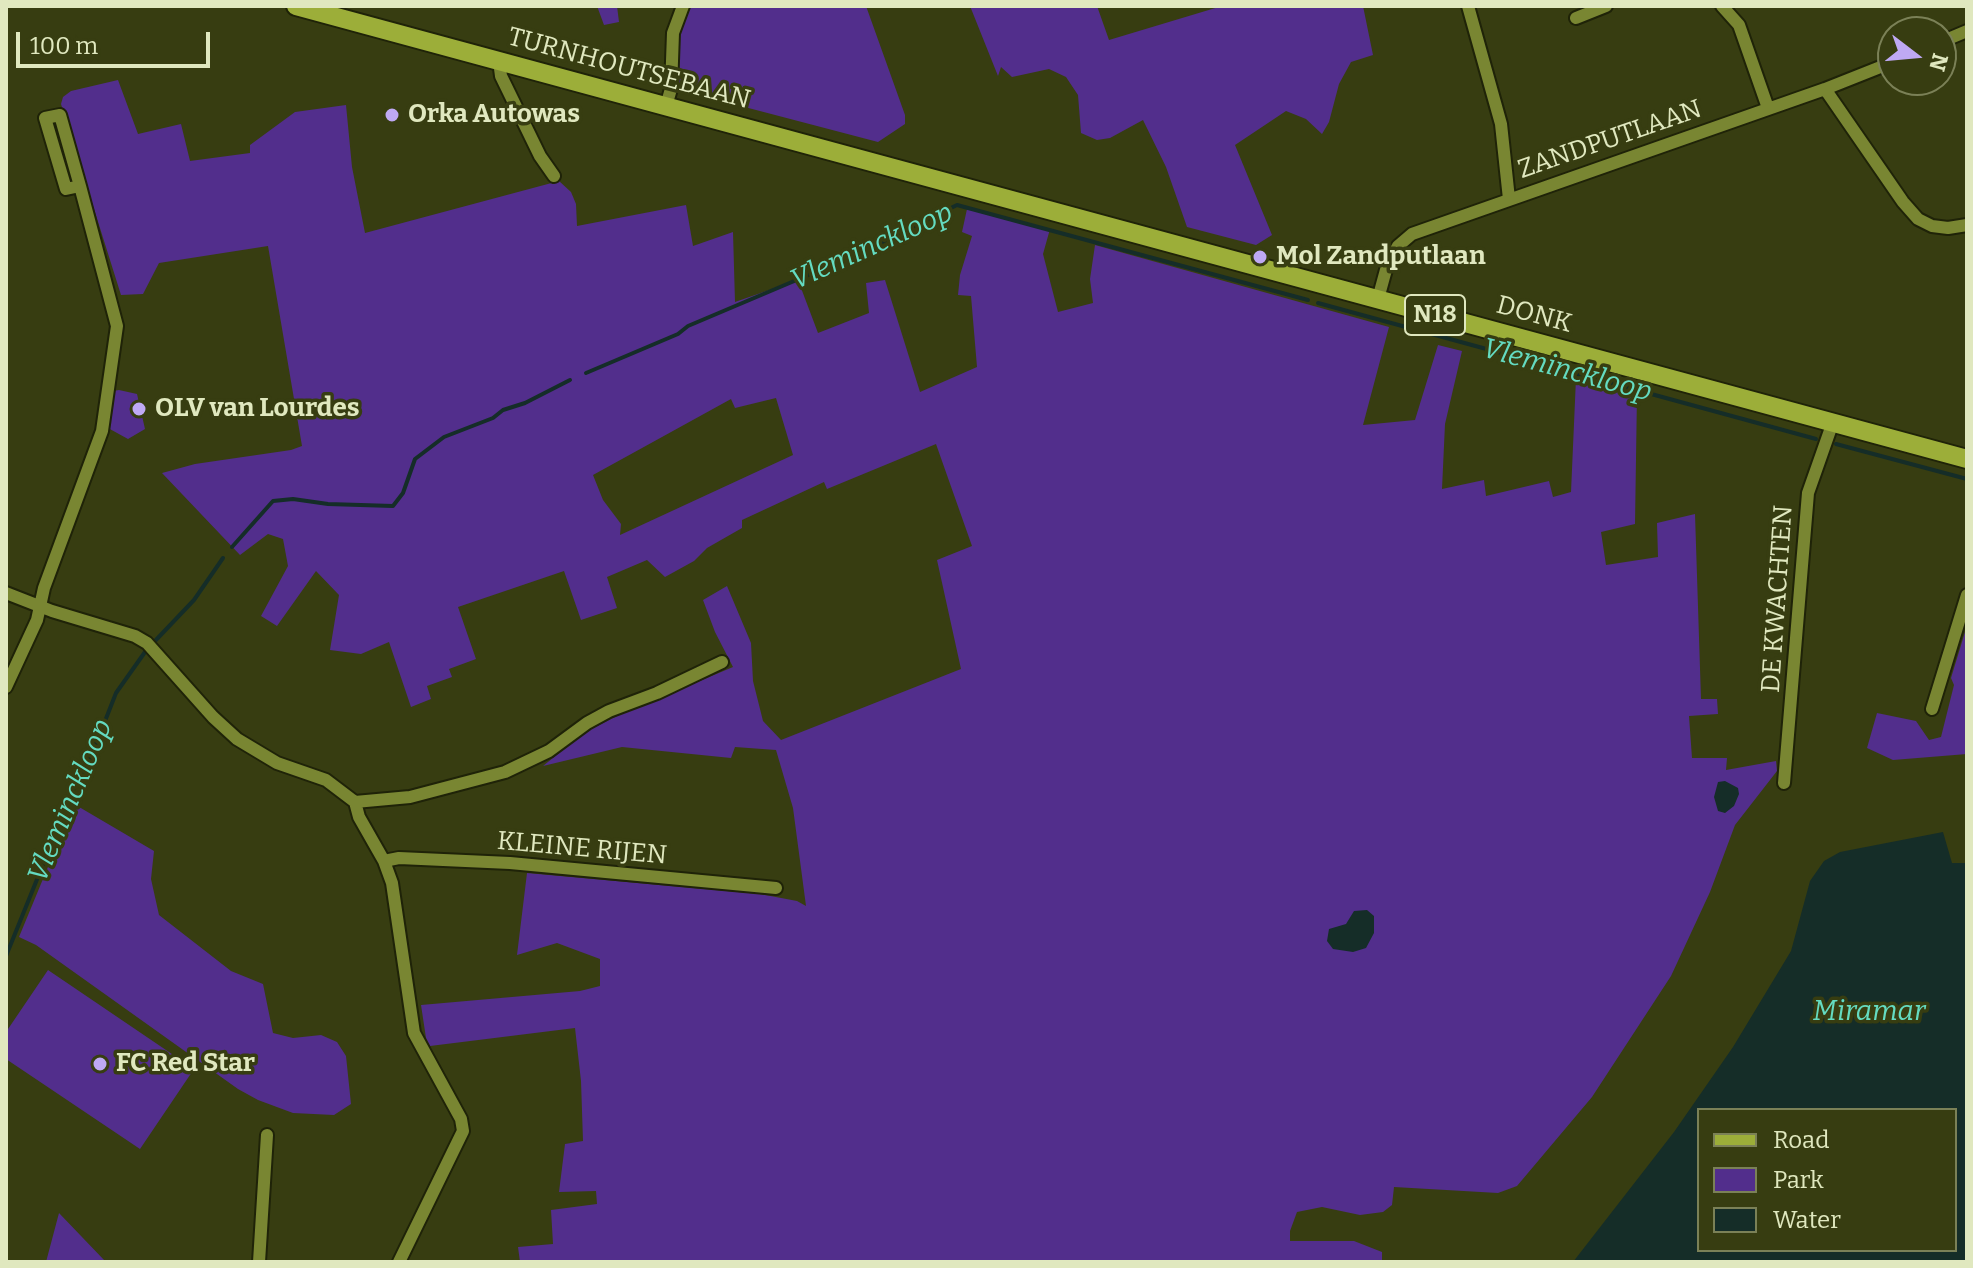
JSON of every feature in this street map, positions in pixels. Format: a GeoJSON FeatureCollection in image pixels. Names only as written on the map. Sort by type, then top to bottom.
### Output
{"type":"FeatureCollection","features":[{"type":"Feature","properties":{"kind":"main road","name":"TURNHOUTSEBAAN"},"geometry":{"type":"LineString","coordinates":[[296,6],[902,170]]}},
{"type":"Feature","properties":{"kind":"main road","name":"DONK"},"geometry":{"type":"LineString","coordinates":[[902,170],[1967,459]]}},
{"type":"Feature","properties":{"kind":"street"},"geometry":{"type":"LineString","coordinates":[[666,106],[671,89],[673,33],[683,6]]}},
{"type":"Feature","properties":{"kind":"street"},"geometry":{"type":"LineString","coordinates":[[1468,6],[1501,124],[1509,199]]}},
{"type":"Feature","properties":{"kind":"street"},"geometry":{"type":"LineString","coordinates":[[1576,18],[1606,6]]}},
{"type":"Feature","properties":{"kind":"street"},"geometry":{"type":"LineString","coordinates":[[1722,6],[1739,25],[1768,108]]}},
{"type":"Feature","properties":{"kind":"street"},"geometry":{"type":"LineString","coordinates":[[499,61],[501,76],[540,156],[554,176]]}},
{"type":"Feature","properties":{"kind":"street","name":"ZANDPUTLAAN"},"geometry":{"type":"LineString","coordinates":[[1378,299],[1387,266],[1398,246],[1412,234],[1877,68]]}},
{"type":"Feature","properties":{"kind":"street"},"geometry":{"type":"LineString","coordinates":[[1825,89],[1918,219],[1932,226],[1948,228],[1967,225]]}},
{"type":"Feature","properties":{"kind":"street"},"geometry":{"type":"LineString","coordinates":[[6,687],[40,607],[102,431],[117,326],[80,186],[60,115],[45,118],[66,189],[80,186]]}},
{"type":"Feature","properties":{"kind":"street","name":"DE KWACHTEN"},"geometry":{"type":"LineString","coordinates":[[1784,783],[1808,493],[1833,422]]}},
{"type":"Feature","properties":{"kind":"street"},"geometry":{"type":"LineString","coordinates":[[6,593],[40,607],[135,636],[147,643],[237,739],[277,763],[326,780],[355,802],[359,817],[384,861],[392,883],[414,1033],[461,1119],[463,1131],[399,1262]]}},
{"type":"Feature","properties":{"kind":"street"},"geometry":{"type":"LineString","coordinates":[[1932,709],[1967,595]]}},
{"type":"Feature","properties":{"kind":"street"},"geometry":{"type":"LineString","coordinates":[[355,802],[410,797],[505,772],[549,751],[609,711],[657,693],[722,662]]}},
{"type":"Feature","properties":{"kind":"street","name":"KLEINE RIJEN"},"geometry":{"type":"LineString","coordinates":[[384,861],[411,858],[510,863],[776,888]]}},
{"type":"Feature","properties":{"kind":"street"},"geometry":{"type":"LineString","coordinates":[[259,1262],[267,1135]]}},
{"type":"Feature","properties":{"kind":"green space"},"geometry":{"type":"Polygon","coordinates":[[[597,6],[617,6],[619,22],[604,25],[597,6]]]}},
{"type":"Feature","properties":{"kind":"green space"},"geometry":{"type":"Polygon","coordinates":[[[690,6],[866,6],[905,115],[905,124],[878,142],[676,89],[677,33],[690,6]]]}},
{"type":"Feature","properties":{"kind":"green space"},"geometry":{"type":"Polygon","coordinates":[[[970,6],[1097,6],[1109,40],[1222,6],[1363,6],[1373,55],[1351,62],[1339,84],[1329,122],[1322,134],[1306,119],[1286,111],[1235,145],[1272,235],[1256,245],[1187,227],[1166,167],[1143,120],[1110,138],[1097,140],[1081,133],[1078,95],[1066,77],[1049,69],[1012,77],[1001,67],[998,76],[970,6]]]}},
{"type":"Feature","properties":{"kind":"green space"},"geometry":{"type":"Polygon","coordinates":[[[118,80],[138,134],[181,124],[190,161],[250,153],[250,145],[295,112],[346,105],[352,167],[365,233],[559,181],[571,192],[576,204],[577,226],[686,205],[693,246],[733,232],[735,302],[798,280],[818,333],[869,313],[866,283],[885,280],[920,392],[977,367],[971,296],[958,295],[960,275],[972,236],[962,232],[967,209],[1050,229],[1043,254],[1058,312],[1093,303],[1090,279],[1095,245],[1389,327],[1363,425],[1415,420],[1438,345],[1462,351],[1445,424],[1442,489],[1484,480],[1486,496],[1549,481],[1553,497],[1571,492],[1576,378],[1637,394],[1635,524],[1601,532],[1606,565],[1658,557],[1657,523],[1695,514],[1701,699],[1717,699],[1718,714],[1689,716],[1692,758],[1727,758],[1726,770],[1776,761],[1777,771],[1735,825],[1710,892],[1671,976],[1592,1097],[1517,1186],[1498,1193],[1394,1187],[1392,1205],[1383,1212],[1360,1215],[1322,1207],[1297,1212],[1290,1241],[1354,1241],[1382,1252],[1382,1262],[520,1262],[518,1247],[553,1244],[551,1210],[597,1204],[596,1191],[559,1192],[565,1144],[583,1141],[575,1028],[430,1046],[421,1005],[580,991],[600,986],[600,959],[557,943],[517,955],[527,873],[760,894],[797,901],[806,906],[793,808],[776,750],[735,747],[731,758],[622,747],[543,766],[585,732],[733,667],[703,600],[727,586],[751,643],[753,681],[763,721],[781,740],[961,669],[937,560],[972,546],[936,444],[827,489],[824,482],[742,520],[742,528],[665,577],[647,560],[607,577],[617,608],[581,620],[564,571],[458,607],[476,659],[449,669],[452,677],[427,686],[431,699],[411,707],[389,642],[361,654],[330,650],[339,595],[316,571],[277,626],[261,616],[288,566],[283,539],[268,534],[240,555],[162,473],[195,464],[302,446],[268,246],[159,263],[143,294],[121,295],[61,104],[63,97],[71,91],[118,80]],[[776,398],[735,408],[731,399],[593,475],[603,500],[621,524],[620,535],[793,455],[776,398]]]}},
{"type":"Feature","properties":{"kind":"green space"},"geometry":{"type":"Polygon","coordinates":[[[113,391],[137,394],[145,429],[128,439],[108,428],[113,391]]]}},
{"type":"Feature","properties":{"kind":"green space"},"geometry":{"type":"Polygon","coordinates":[[[1965,632],[1967,754],[1893,760],[1867,748],[1877,713],[1916,721],[1929,740],[1941,737],[1954,685],[1951,678],[1965,632]]]}},
{"type":"Feature","properties":{"kind":"green space"},"geometry":{"type":"Polygon","coordinates":[[[74,804],[154,851],[151,879],[159,915],[231,971],[263,984],[273,1033],[293,1038],[321,1035],[337,1042],[346,1056],[351,1104],[334,1115],[293,1113],[258,1100],[238,1089],[36,945],[19,937],[74,804]]]}},
{"type":"Feature","properties":{"kind":"green space","name":"FC Red Star"},"geometry":{"type":"Polygon","coordinates":[[[48,970],[194,1069],[140,1149],[6,1059],[6,1032],[48,970]]]}},
{"type":"Feature","properties":{"kind":"green space"},"geometry":{"type":"Polygon","coordinates":[[[59,1213],[105,1261],[105,1262],[46,1262],[59,1213]]]}},
{"type":"Feature","properties":{"kind":"water"},"geometry":{"type":"Polygon","coordinates":[[[1725,781],[1738,788],[1739,794],[1734,806],[1725,813],[1718,811],[1714,797],[1718,782],[1725,781]]]}},
{"type":"Feature","properties":{"kind":"water","name":"Miramar"},"geometry":{"type":"Polygon","coordinates":[[[1943,832],[1952,863],[1967,863],[1967,1262],[1573,1262],[1674,1132],[1733,1047],[1791,951],[1810,881],[1824,861],[1840,852],[1943,832]]]}},
{"type":"Feature","properties":{"kind":"water"},"geometry":{"type":"Polygon","coordinates":[[[1367,910],[1374,916],[1374,933],[1366,948],[1353,952],[1333,949],[1327,941],[1329,929],[1346,924],[1354,911],[1367,910]]]}},
{"type":"Feature","properties":{"kind":"waterway","name":"Vleminckloop"},"geometry":{"type":"LineString","coordinates":[[586,373],[858,254],[957,205],[1308,300]]}},
{"type":"Feature","properties":{"kind":"waterway","name":"Vleminckloop"},"geometry":{"type":"LineString","coordinates":[[1318,303],[1816,439]]}},
{"type":"Feature","properties":{"kind":"waterway","name":"Vleminckloop"},"geometry":{"type":"LineString","coordinates":[[232,547],[273,501],[293,499],[328,504],[393,506],[403,493],[415,459],[444,437],[493,418],[503,410],[525,403],[570,380]]}},
{"type":"Feature","properties":{"kind":"waterway","name":"Vleminckloop"},"geometry":{"type":"LineString","coordinates":[[1836,444],[1967,479]]}},
{"type":"Feature","properties":{"kind":"waterway","name":"Vleminckloop"},"geometry":{"type":"LineString","coordinates":[[155,641],[194,600],[223,558]]}},
{"type":"Feature","properties":{"kind":"waterway","name":"Vleminckloop"},"geometry":{"type":"LineString","coordinates":[[6,956],[116,693],[145,652]]}},
{"type":"Feature","properties":{"kind":"place","name":"Orka Autowas"},"geometry":{"type":"Point","coordinates":[392,115]}},
{"type":"Feature","properties":{"kind":"place","name":"Mol Zandputlaan"},"geometry":{"type":"Point","coordinates":[1260,257]}},
{"type":"Feature","properties":{"kind":"place","name":"OLV van Lourdes"},"geometry":{"type":"Point","coordinates":[139,409]}},
{"type":"Feature","properties":{"kind":"place","name":"FC Red Star"},"geometry":{"type":"Point","coordinates":[100,1064]}}]}
